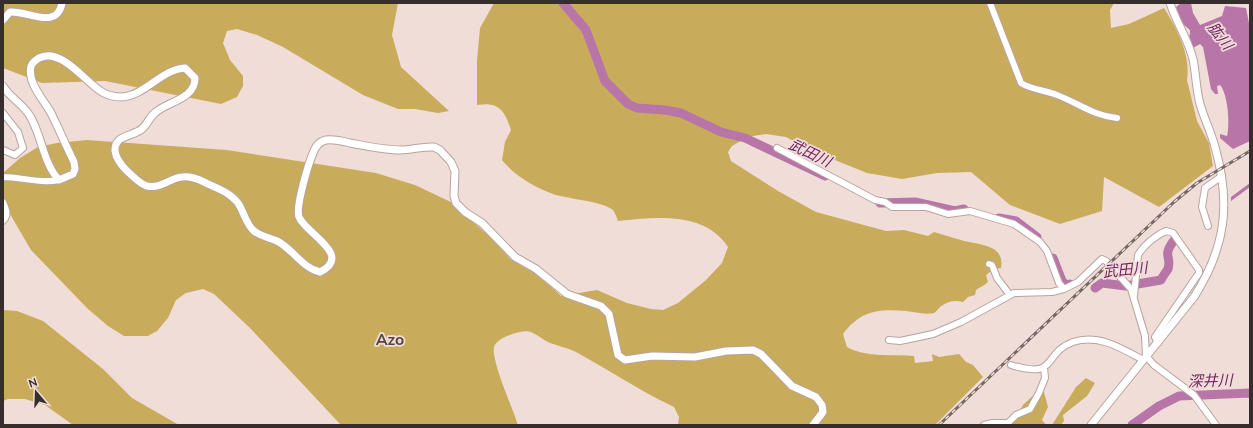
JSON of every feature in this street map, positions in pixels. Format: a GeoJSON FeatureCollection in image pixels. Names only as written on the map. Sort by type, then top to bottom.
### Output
{"type":"FeatureCollection","features":[{"type":"Feature","properties":{"kind":"street"},"geometry":{"type":"LineString","coordinates":[[3,20],[10,12],[18,11],[48,19],[55,16],[62,3]]}},
{"type":"Feature","properties":{"kind":"street"},"geometry":{"type":"LineString","coordinates":[[990,3],[1021,83],[1030,88],[1066,98],[1095,114],[1117,118]]}},
{"type":"Feature","properties":{"kind":"street"},"geometry":{"type":"LineString","coordinates":[[1091,425],[1194,297],[1206,278],[1215,258],[1221,237],[1224,213],[1222,176],[1215,146],[1200,103],[1192,59],[1186,38],[1170,3]]}},
{"type":"Feature","properties":{"kind":"street"},"geometry":{"type":"LineString","coordinates":[[3,177],[14,177],[45,182],[59,180],[73,174],[75,169],[74,162],[49,110],[40,97],[30,73],[31,65],[36,59],[46,55],[53,55],[61,59],[103,93],[122,97],[134,94],[178,68],[185,68],[195,78],[195,85],[190,92],[158,110],[143,128],[121,138],[116,144],[115,152],[118,159],[130,173],[146,186],[153,186],[185,176],[195,178],[226,193],[237,202],[255,232],[277,241],[313,271],[320,272],[326,270],[332,258],[326,245],[299,217],[298,209],[304,183],[317,146],[325,140],[335,140],[388,149],[434,147],[440,150],[451,162],[455,171],[454,196],[456,203],[464,212],[482,223],[515,256],[536,269],[567,294],[601,306],[609,314],[618,355],[625,360],[652,356],[695,357],[726,350],[753,350],[761,354],[788,382],[816,397],[820,402],[823,412],[813,425]]}},
{"type":"Feature","properties":{"kind":"street"},"geometry":{"type":"LineString","coordinates":[[3,86],[7,93],[24,108],[30,117],[50,166],[59,180]]}},
{"type":"Feature","properties":{"kind":"street"},"geometry":{"type":"LineString","coordinates":[[3,113],[18,132],[23,148],[15,155],[3,150]]}},
{"type":"Feature","properties":{"kind":"street"},"geometry":{"type":"LineString","coordinates":[[777,148],[875,200],[885,202],[892,207],[926,207],[948,214],[970,211],[1014,224],[1040,242],[1047,251],[1059,283],[1064,289]]}},
{"type":"Feature","properties":{"kind":"street"},"geometry":{"type":"LineString","coordinates":[[1208,226],[1202,207],[1205,188],[1222,176]]}},
{"type":"Feature","properties":{"kind":"street"},"geometry":{"type":"LineString","coordinates":[[3,202],[7,212],[6,218],[3,221]]}},
{"type":"Feature","properties":{"kind":"street"},"geometry":{"type":"LineString","coordinates":[[1134,296],[1138,254],[1160,233],[1166,231],[1172,234],[1199,270],[1199,273],[1155,337],[1158,343]]}},
{"type":"Feature","properties":{"kind":"street"},"geometry":{"type":"LineString","coordinates":[[889,340],[900,341],[933,334],[961,322],[1010,295],[1021,292],[1052,292],[1064,289],[1078,282],[1102,259],[1106,261],[1127,284],[1134,296],[1145,336],[1144,358]]}},
{"type":"Feature","properties":{"kind":"street"},"geometry":{"type":"LineString","coordinates":[[989,264],[992,265],[998,278],[1010,295]]}},
{"type":"Feature","properties":{"kind":"street"},"geometry":{"type":"LineString","coordinates":[[1011,365],[1028,370],[1044,367],[1062,349],[1073,342],[1093,340],[1116,346],[1144,358],[1194,395],[1216,425]]}},
{"type":"Feature","properties":{"kind":"street"},"geometry":{"type":"LineString","coordinates":[[984,425],[992,423],[1008,423],[1016,415],[1030,409],[1045,378],[1044,367]]}},
{"type":"Feature","properties":{"kind":"shaded area"},"geometry":{"type":"Polygon","coordinates":[[[3,3],[398,3],[392,35],[401,67],[449,111],[438,113],[415,109],[398,109],[363,95],[283,47],[257,35],[237,29],[227,31],[223,43],[230,60],[243,76],[243,86],[237,97],[221,104],[105,81],[42,83],[3,68],[3,3]]]}},
{"type":"Feature","properties":{"kind":"shaded area"},"geometry":{"type":"Polygon","coordinates":[[[494,3],[1114,3],[1110,10],[1111,28],[1129,24],[1164,8],[1182,42],[1187,61],[1187,80],[1197,121],[1209,143],[1213,166],[1159,207],[1104,177],[1102,211],[1060,224],[1010,205],[971,172],[937,173],[902,179],[867,173],[815,152],[786,137],[766,134],[747,137],[732,146],[728,152],[731,161],[778,191],[816,212],[886,231],[904,230],[928,236],[934,232],[984,245],[996,250],[1001,260],[1001,268],[994,269],[986,275],[988,282],[976,290],[975,295],[968,297],[963,302],[948,302],[940,307],[935,313],[930,314],[896,310],[871,313],[857,320],[843,334],[847,347],[863,353],[914,356],[915,363],[933,361],[932,354],[939,357],[959,354],[966,362],[973,365],[983,377],[935,425],[678,425],[679,417],[674,407],[576,352],[550,343],[534,333],[527,331],[505,337],[496,343],[494,347],[499,373],[518,425],[341,425],[251,329],[214,294],[203,289],[186,293],[176,300],[168,318],[157,331],[148,336],[124,336],[108,326],[88,309],[31,250],[3,202],[3,173],[20,158],[38,147],[57,143],[87,140],[227,150],[376,173],[415,185],[455,204],[465,215],[497,243],[510,259],[525,265],[538,274],[561,296],[597,290],[627,303],[651,309],[663,310],[678,303],[706,280],[722,263],[728,247],[718,235],[706,227],[693,222],[678,219],[648,218],[618,221],[613,210],[608,207],[593,202],[559,196],[546,191],[519,176],[502,160],[505,142],[511,130],[506,118],[496,106],[485,104],[477,105],[477,61],[480,28],[494,3]]]}},
{"type":"Feature","properties":{"kind":"shaded area"},"geometry":{"type":"Polygon","coordinates":[[[3,310],[17,311],[43,321],[103,369],[132,398],[179,425],[73,425],[45,405],[25,399],[8,399],[3,401],[3,310]]]}},
{"type":"Feature","properties":{"kind":"shaded area"},"geometry":{"type":"Polygon","coordinates":[[[1086,378],[1095,383],[1087,396],[1063,415],[1064,421],[1061,425],[1052,425],[1076,387],[1086,378]]]}},
{"type":"Feature","properties":{"kind":"shaded area"},"geometry":{"type":"Polygon","coordinates":[[[1039,390],[1044,392],[1048,407],[1042,420],[1046,425],[1005,425],[1017,415],[1023,405],[1039,390]]]}},
{"type":"Feature","properties":{"kind":"water","name":"肱川"},"geometry":{"type":"Polygon","coordinates":[[[1181,3],[1191,3],[1193,13],[1200,25],[1222,16],[1225,6],[1246,8],[1250,28],[1250,141],[1233,149],[1220,138],[1220,134],[1227,136],[1228,131],[1228,109],[1223,89],[1220,85],[1217,86],[1218,94],[1215,94],[1211,89],[1203,47],[1200,44],[1193,48],[1189,35],[1190,30],[1183,24],[1176,7],[1181,3]]]}},
{"type":"Feature","properties":{"kind":"water"},"geometry":{"type":"Polygon","coordinates":[[[1250,183],[1250,187],[1231,201],[1231,197],[1250,183]]]}},
{"type":"Feature","properties":{"kind":"water"},"geometry":{"type":"Polygon","coordinates":[[[1250,389],[1250,398],[1239,396],[1239,391],[1250,389]]]}},
{"type":"Feature","properties":{"kind":"waterway","name":"武田川"},"geometry":{"type":"LineString","coordinates":[[563,3],[586,30],[605,81],[628,104],[637,108],[681,113],[721,132],[745,138],[825,176]]}},
{"type":"Feature","properties":{"kind":"waterway","name":"武田川"},"geometry":{"type":"LineString","coordinates":[[880,203],[915,202],[955,211],[964,209]]}},
{"type":"Feature","properties":{"kind":"waterway","name":"武田川"},"geometry":{"type":"LineString","coordinates":[[999,218],[1016,221],[1037,237]]}},
{"type":"Feature","properties":{"kind":"waterway","name":"武田川"},"geometry":{"type":"LineString","coordinates":[[1095,288],[1102,283],[1126,286],[1161,280],[1168,269],[1168,253],[1175,239]]}},
{"type":"Feature","properties":{"kind":"waterway","name":"武田川"},"geometry":{"type":"LineString","coordinates":[[1053,258],[1062,281],[1066,285],[1070,284]]}},
{"type":"Feature","properties":{"kind":"waterway","name":"深井川"},"geometry":{"type":"LineString","coordinates":[[1132,425],[1159,406],[1179,396],[1250,393]]}},
{"type":"Feature","properties":{"kind":"railway"},"geometry":{"type":"LineString","coordinates":[[939,425],[1174,202],[1197,183],[1250,151]]}},
{"type":"Feature","properties":{"kind":"district","name":"Azo"},"geometry":{"type":"Point","coordinates":[390,340]}}]}
